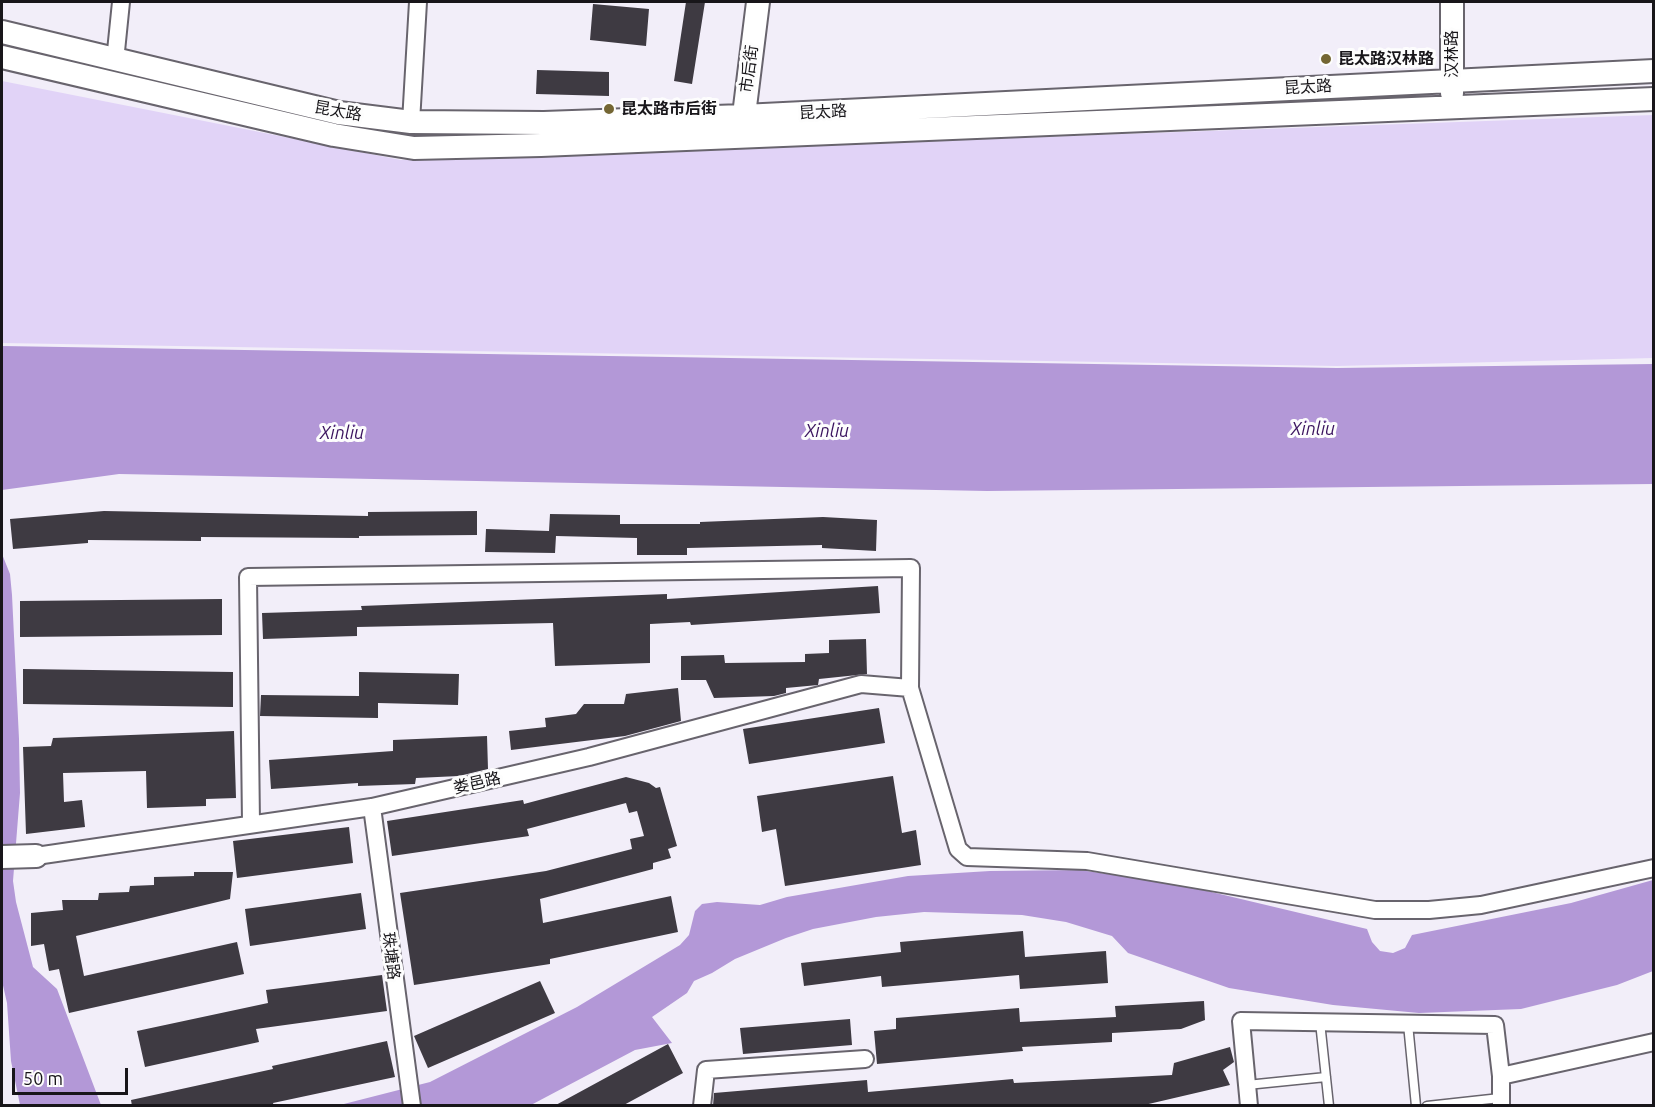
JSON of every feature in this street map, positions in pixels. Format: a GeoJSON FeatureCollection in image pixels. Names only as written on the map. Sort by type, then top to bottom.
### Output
{"type":"FeatureCollection","features":[{"type":"Feature","properties":{"kind":"main road","name":"市后街"},"geometry":{"type":"LineString","coordinates":[[742,126],[758,2]]}},
{"type":"Feature","properties":{"kind":"main road","name":"汉林路"},"geometry":{"type":"LineString","coordinates":[[1452,2],[1452,107]]}},
{"type":"Feature","properties":{"kind":"main road","name":"昆太路"},"geometry":{"type":"LineString","coordinates":[[2,32],[115,62],[339,113],[411,122],[742,126],[1452,107],[1653,99]]}},
{"type":"Feature","properties":{"kind":"main road","name":"昆太路"},"geometry":{"type":"LineString","coordinates":[[2,57],[334,135],[414,148],[1452,80],[1653,71]]}},
{"type":"Feature","properties":{"kind":"main road"},"geometry":{"type":"LineString","coordinates":[[2,857],[36,856]]}},
{"type":"Feature","properties":{"kind":"street"},"geometry":{"type":"LineString","coordinates":[[115,62],[121,2]]}},
{"type":"Feature","properties":{"kind":"street"},"geometry":{"type":"LineString","coordinates":[[411,122],[418,2]]}},
{"type":"Feature","properties":{"kind":"street"},"geometry":{"type":"LineString","coordinates":[[251,823],[248,577],[911,568],[910,688],[958,849],[967,857],[1087,861],[1376,910],[1430,910],[1481,905],[1653,868]]}},
{"type":"Feature","properties":{"kind":"street","name":"娄邑路"},"geometry":{"type":"LineString","coordinates":[[36,856],[372,807],[589,757],[861,684],[910,688]]}},
{"type":"Feature","properties":{"kind":"street","name":"珠塘路"},"geometry":{"type":"LineString","coordinates":[[372,807],[412,1106]]}},
{"type":"Feature","properties":{"kind":"street"},"geometry":{"type":"LineString","coordinates":[[1249,1106],[1241,1021],[1495,1025],[1501,1076],[1501,1102]]}},
{"type":"Feature","properties":{"kind":"street"},"geometry":{"type":"LineString","coordinates":[[1501,1076],[1653,1042]]}},
{"type":"Feature","properties":{"kind":"street"},"geometry":{"type":"LineString","coordinates":[[702,1106],[705,1070],[865,1059]]}},
{"type":"Feature","properties":{"kind":"lane"},"geometry":{"type":"LineString","coordinates":[[1320,1022],[1329,1106]]}},
{"type":"Feature","properties":{"kind":"lane"},"geometry":{"type":"LineString","coordinates":[[1408,1024],[1416,1106]]}},
{"type":"Feature","properties":{"kind":"lane"},"geometry":{"type":"LineString","coordinates":[[1247,1085],[1326,1077]]}},
{"type":"Feature","properties":{"kind":"lane"},"geometry":{"type":"LineString","coordinates":[[1427,1106],[1501,1102]]}},
{"type":"Feature","properties":{"kind":"shaded area"},"geometry":{"type":"Polygon","coordinates":[[[2,81],[401,160],[1653,115],[1653,358],[1337,366],[2,343],[2,81]]]}},
{"type":"Feature","properties":{"kind":"water","name":"Xinliu"},"geometry":{"type":"Polygon","coordinates":[[[2,346],[1337,368],[1653,364],[1653,484],[987,491],[119,474],[2,490],[2,346]]]}},
{"type":"Feature","properties":{"kind":"water"},"geometry":{"type":"Polygon","coordinates":[[[2,554],[10,574],[12,595],[19,739],[20,793],[13,881],[16,902],[33,967],[57,989],[101,1105],[20,1105],[11,1061],[7,1003],[2,981],[2,554]]]}},
{"type":"Feature","properties":{"kind":"water"},"geometry":{"type":"Polygon","coordinates":[[[1080,870],[1182,885],[1367,929],[1372,942],[1380,951],[1393,953],[1405,948],[1412,935],[1571,903],[1653,880],[1653,971],[1617,985],[1521,1009],[1419,1013],[1333,1005],[1229,988],[1128,953],[1112,936],[1066,922],[1022,915],[924,912],[876,917],[813,929],[735,959],[694,981],[687,993],[652,1017],[672,1043],[635,1050],[531,1105],[336,1106],[430,1082],[577,1007],[680,945],[689,935],[695,911],[702,904],[717,902],[760,905],[787,897],[908,876],[990,871],[1080,870]]]}},
{"type":"Feature","properties":{"kind":"building"},"geometry":{"type":"Polygon","coordinates":[[[686,2],[705,2],[692,84],[674,81],[686,2]]]}},
{"type":"Feature","properties":{"kind":"building"},"geometry":{"type":"Polygon","coordinates":[[[593,4],[649,9],[646,46],[590,40],[593,4]]]}},
{"type":"Feature","properties":{"kind":"building"},"geometry":{"type":"Polygon","coordinates":[[[537,70],[609,72],[609,96],[536,94],[537,70]]]}},
{"type":"Feature","properties":{"kind":"building"},"geometry":{"type":"Polygon","coordinates":[[[104,511],[368,516],[368,512],[477,511],[477,535],[359,536],[359,538],[201,537],[201,541],[88,540],[88,543],[13,549],[10,519],[104,511]]]}},
{"type":"Feature","properties":{"kind":"building"},"geometry":{"type":"Polygon","coordinates":[[[550,514],[620,515],[620,524],[700,524],[700,522],[823,517],[877,520],[876,551],[822,548],[822,545],[687,548],[687,555],[637,555],[637,538],[556,536],[555,553],[485,552],[486,529],[549,531],[550,514]]]}},
{"type":"Feature","properties":{"kind":"building"},"geometry":{"type":"Polygon","coordinates":[[[878,586],[880,613],[691,625],[690,622],[650,624],[650,663],[555,666],[553,623],[357,627],[357,636],[263,639],[262,613],[362,610],[361,606],[667,594],[667,599],[878,586]]]}},
{"type":"Feature","properties":{"kind":"building"},"geometry":{"type":"Polygon","coordinates":[[[222,599],[222,635],[20,637],[20,601],[222,599]]]}},
{"type":"Feature","properties":{"kind":"building"},"geometry":{"type":"Polygon","coordinates":[[[866,639],[867,674],[819,679],[818,685],[786,688],[786,693],[774,696],[714,698],[706,680],[681,680],[681,656],[724,655],[725,663],[805,662],[805,654],[829,653],[829,640],[866,639]]]}},
{"type":"Feature","properties":{"kind":"building"},"geometry":{"type":"Polygon","coordinates":[[[23,669],[233,672],[233,707],[23,704],[23,669]]]}},
{"type":"Feature","properties":{"kind":"building"},"geometry":{"type":"Polygon","coordinates":[[[359,672],[459,674],[458,705],[378,703],[378,718],[260,716],[261,695],[359,696],[359,672]]]}},
{"type":"Feature","properties":{"kind":"building"},"geometry":{"type":"Polygon","coordinates":[[[678,688],[681,721],[625,736],[511,750],[509,731],[546,727],[545,718],[576,714],[584,704],[624,704],[626,694],[678,688]]]}},
{"type":"Feature","properties":{"kind":"building"},"geometry":{"type":"Polygon","coordinates":[[[879,708],[885,743],[749,764],[743,729],[879,708]]]}},
{"type":"Feature","properties":{"kind":"building"},"geometry":{"type":"Polygon","coordinates":[[[234,731],[236,798],[206,799],[206,806],[147,808],[146,771],[63,773],[64,802],[82,800],[85,827],[26,834],[23,747],[51,746],[53,738],[234,731]]]}},
{"type":"Feature","properties":{"kind":"building"},"geometry":{"type":"Polygon","coordinates":[[[487,736],[488,769],[459,776],[416,778],[415,784],[358,786],[358,783],[271,789],[269,760],[393,751],[393,740],[487,736]]]}},
{"type":"Feature","properties":{"kind":"building"},"geometry":{"type":"Polygon","coordinates":[[[893,776],[902,833],[916,830],[921,865],[785,886],[776,829],[762,832],[757,796],[893,776]]]}},
{"type":"Feature","properties":{"kind":"building"},"geometry":{"type":"Polygon","coordinates":[[[626,777],[649,783],[656,788],[660,787],[677,846],[668,849],[671,858],[653,863],[653,869],[540,899],[543,923],[671,896],[678,932],[550,959],[550,964],[414,985],[400,893],[546,871],[632,849],[630,839],[644,836],[637,811],[629,813],[626,803],[527,829],[529,836],[392,856],[387,821],[523,800],[524,804],[626,777]]]}},
{"type":"Feature","properties":{"kind":"building"},"geometry":{"type":"Polygon","coordinates":[[[349,827],[353,863],[237,878],[233,841],[349,827]]]}},
{"type":"Feature","properties":{"kind":"building"},"geometry":{"type":"Polygon","coordinates":[[[194,872],[233,872],[230,899],[76,936],[84,976],[237,942],[244,974],[69,1013],[59,969],[49,971],[44,944],[31,946],[31,913],[63,910],[62,900],[98,900],[99,893],[129,892],[130,886],[154,885],[154,877],[194,876],[194,872]]]}},
{"type":"Feature","properties":{"kind":"building"},"geometry":{"type":"Polygon","coordinates":[[[361,893],[366,929],[250,946],[245,909],[361,893]]]}},
{"type":"Feature","properties":{"kind":"building"},"geometry":{"type":"Polygon","coordinates":[[[1023,931],[1025,957],[1106,951],[1108,983],[1020,989],[1019,975],[882,987],[881,976],[804,986],[801,963],[901,952],[900,942],[1023,931]]]}},
{"type":"Feature","properties":{"kind":"building"},"geometry":{"type":"Polygon","coordinates":[[[382,975],[387,1011],[256,1029],[259,1042],[145,1067],[137,1031],[268,1003],[266,990],[382,975]]]}},
{"type":"Feature","properties":{"kind":"building"},"geometry":{"type":"Polygon","coordinates":[[[540,981],[555,1013],[428,1068],[414,1036],[540,981]]]}},
{"type":"Feature","properties":{"kind":"building"},"geometry":{"type":"Polygon","coordinates":[[[1204,1001],[1205,1020],[1181,1029],[1112,1033],[1112,1042],[1022,1047],[1023,1051],[877,1064],[874,1031],[896,1029],[896,1018],[1019,1008],[1020,1022],[1116,1017],[1115,1006],[1204,1001]]]}},
{"type":"Feature","properties":{"kind":"building"},"geometry":{"type":"Polygon","coordinates":[[[850,1019],[852,1045],[743,1054],[740,1028],[850,1019]]]}},
{"type":"Feature","properties":{"kind":"building"},"geometry":{"type":"Polygon","coordinates":[[[387,1041],[395,1077],[273,1103],[274,1106],[132,1106],[131,1100],[387,1041]]]}},
{"type":"Feature","properties":{"kind":"building"},"geometry":{"type":"Polygon","coordinates":[[[668,1044],[683,1073],[622,1106],[554,1106],[668,1044]]]}},
{"type":"Feature","properties":{"kind":"building"},"geometry":{"type":"Polygon","coordinates":[[[1230,1047],[1234,1062],[1223,1070],[1230,1085],[1140,1106],[713,1106],[714,1093],[867,1080],[868,1092],[1013,1079],[1014,1083],[1172,1075],[1174,1063],[1230,1047]]]}},
{"type":"Feature","properties":{"kind":"place","name":"昆太路汉林路"},"geometry":{"type":"Point","coordinates":[1326,59]}},
{"type":"Feature","properties":{"kind":"place","name":"昆太路市后街"},"geometry":{"type":"Point","coordinates":[609,109]}}]}
